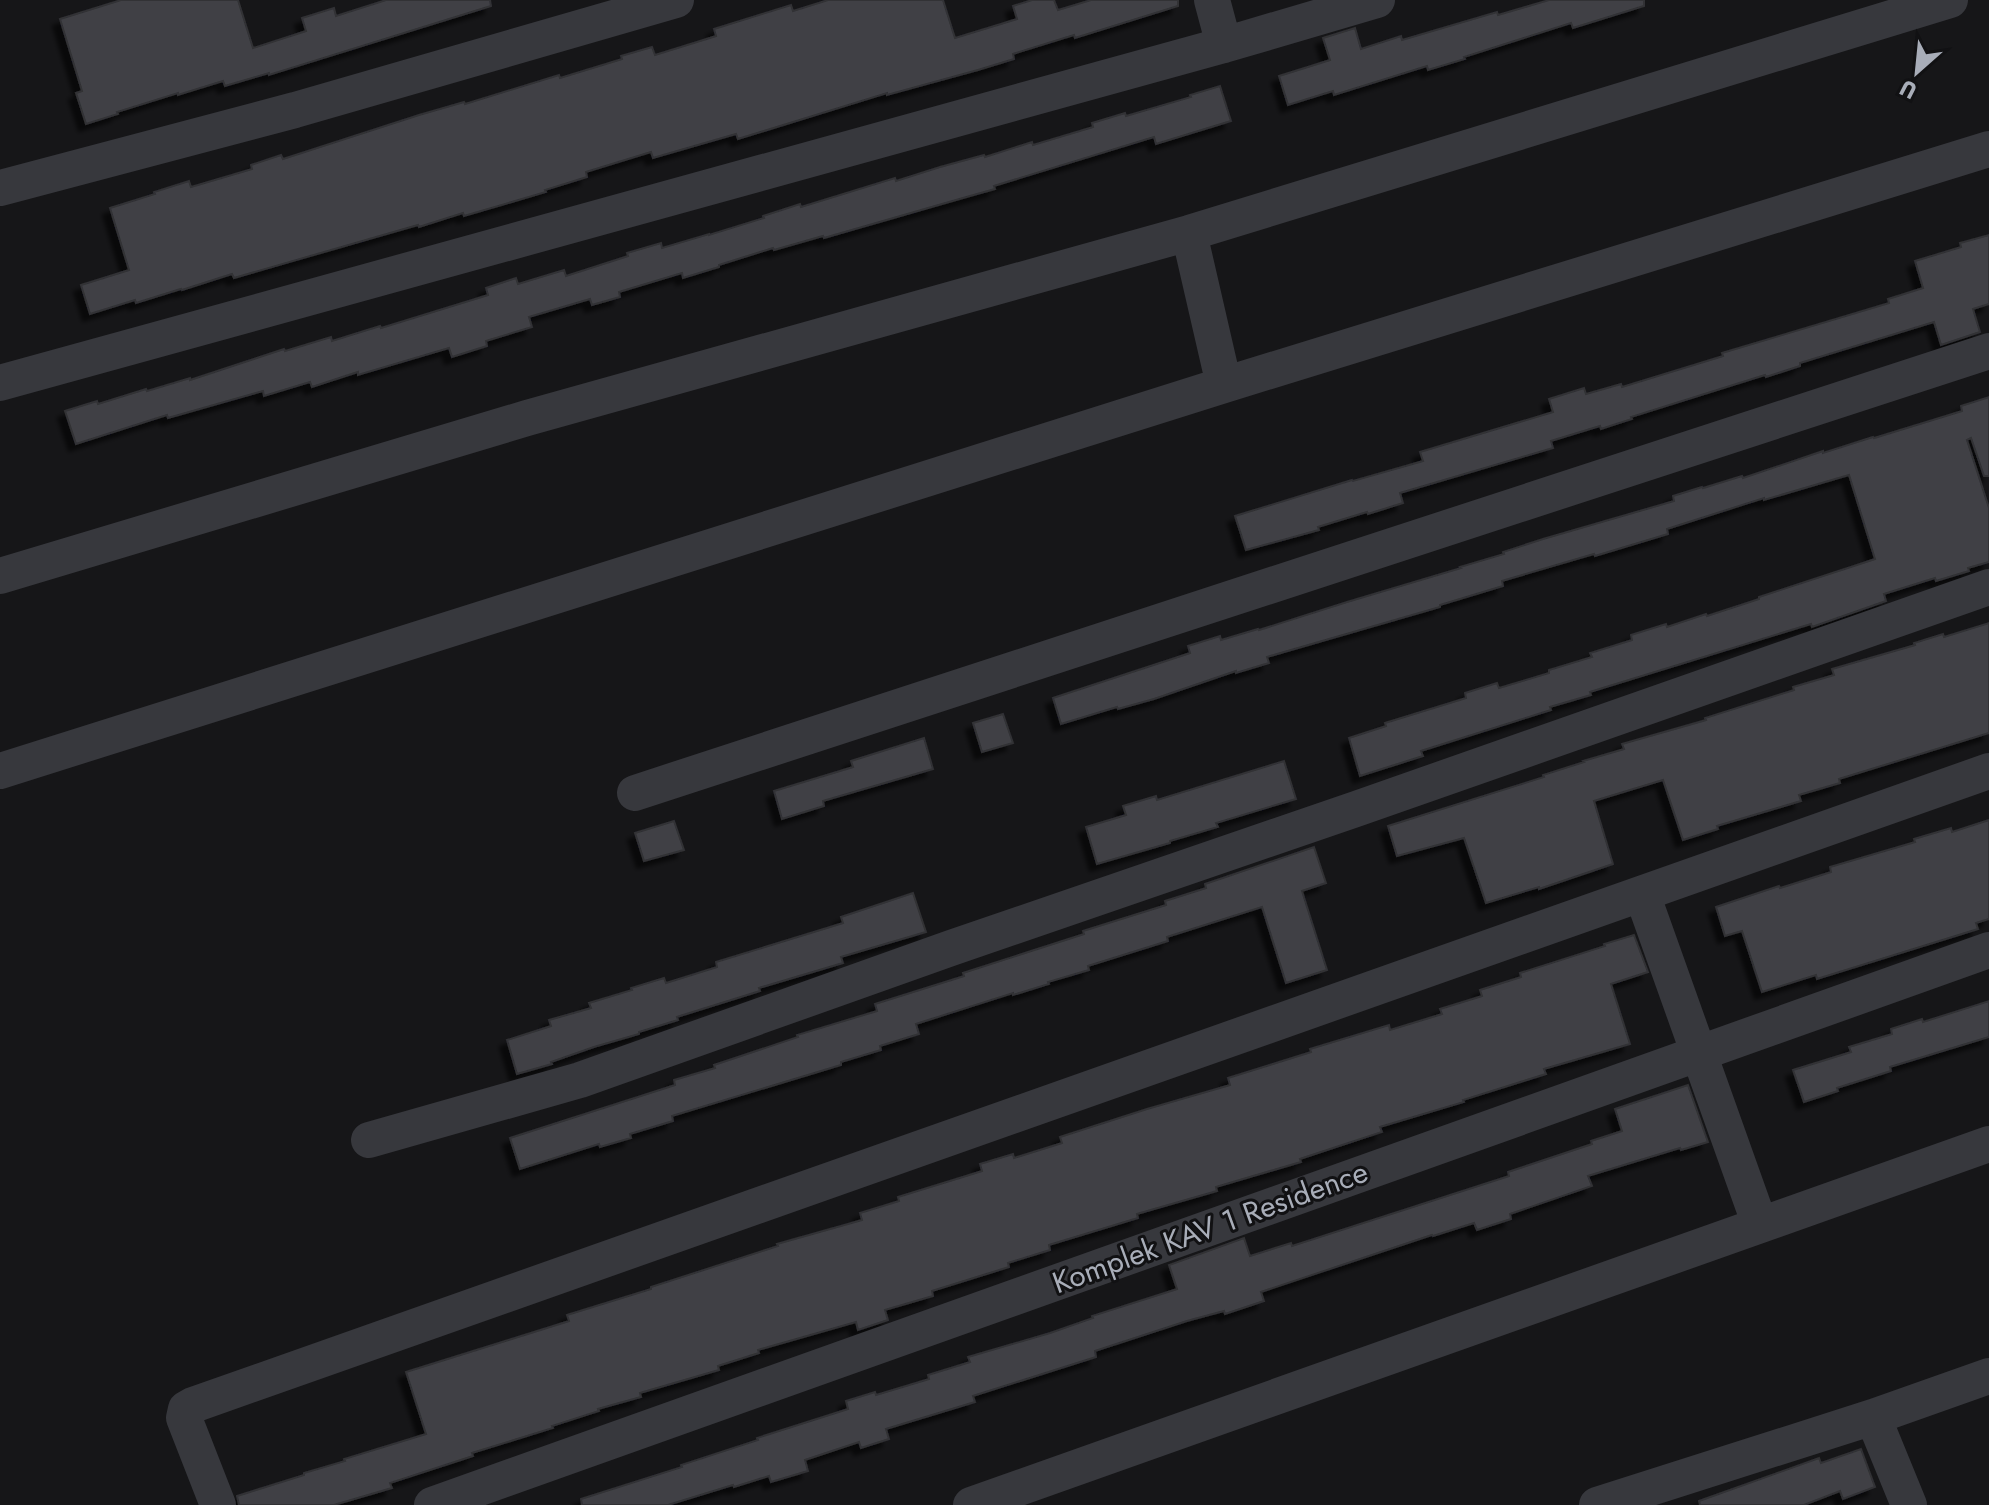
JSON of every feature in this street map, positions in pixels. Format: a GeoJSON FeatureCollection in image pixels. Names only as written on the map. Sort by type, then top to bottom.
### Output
{"type":"FeatureCollection","features":[{"type":"Feature","properties":{"kind":"street"},"geometry":{"type":"LineString","coordinates":[[0,188],[295,110],[676,0]]}},
{"type":"Feature","properties":{"kind":"street"},"geometry":{"type":"LineString","coordinates":[[1212,0],[1224,45]]}},
{"type":"Feature","properties":{"kind":"street"},"geometry":{"type":"LineString","coordinates":[[0,383],[1377,0]]}},
{"type":"Feature","properties":{"kind":"street"},"geometry":{"type":"LineString","coordinates":[[0,576],[527,418],[1189,233],[1950,0]]}},
{"type":"Feature","properties":{"kind":"street"},"geometry":{"type":"LineString","coordinates":[[0,771],[1224,385],[1989,149]]}},
{"type":"Feature","properties":{"kind":"street"},"geometry":{"type":"LineString","coordinates":[[1189,233],[1224,385]]}},
{"type":"Feature","properties":{"kind":"street"},"geometry":{"type":"LineString","coordinates":[[635,793],[1989,351]]}},
{"type":"Feature","properties":{"kind":"street"},"geometry":{"type":"LineString","coordinates":[[369,1140],[580,1080],[1989,587]]}},
{"type":"Feature","properties":{"kind":"street"},"geometry":{"type":"LineString","coordinates":[[218,1505],[184,1418],[186,1409],[193,1405],[1989,771]]}},
{"type":"Feature","properties":{"kind":"street"},"geometry":{"type":"LineString","coordinates":[[1642,894],[1760,1225]]}},
{"type":"Feature","properties":{"kind":"street","name":"Komplek KAV 1 Residence"},"geometry":{"type":"LineString","coordinates":[[432,1505],[1989,950]]}},
{"type":"Feature","properties":{"kind":"street"},"geometry":{"type":"LineString","coordinates":[[971,1505],[1989,1144]]}},
{"type":"Feature","properties":{"kind":"street"},"geometry":{"type":"LineString","coordinates":[[1597,1505],[1873,1417],[1989,1376]]}},
{"type":"Feature","properties":{"kind":"street"},"geometry":{"type":"LineString","coordinates":[[1873,1417],[1909,1505]]}},
{"type":"Feature","properties":{"kind":"building"},"geometry":{"type":"Polygon","coordinates":[[[121,0],[238,0],[253,48],[306,31],[302,18],[334,8],[336,16],[386,0],[490,0],[491,6],[269,75],[225,86],[223,81],[178,93],[86,124],[76,93],[82,91],[60,19],[121,0]]]}},
{"type":"Feature","properties":{"kind":"building"},"geometry":{"type":"Polygon","coordinates":[[[828,0],[943,0],[955,38],[1017,19],[1013,6],[1032,0],[1054,0],[1058,10],[1091,0],[1178,0],[1178,6],[1013,54],[1014,59],[978,70],[887,93],[738,139],[736,134],[653,158],[651,152],[586,172],[587,177],[546,192],[464,216],[463,213],[234,278],[232,274],[90,314],[81,285],[129,270],[110,208],[189,181],[191,187],[252,169],[251,165],[281,155],[283,159],[419,115],[559,75],[560,78],[652,47],[655,55],[716,36],[714,29],[791,5],[793,11],[828,0]]]}},
{"type":"Feature","properties":{"kind":"building"},"geometry":{"type":"Polygon","coordinates":[[[1549,0],[1644,0],[1644,6],[1573,28],[1571,23],[1428,70],[1427,66],[1334,95],[1333,91],[1288,105],[1279,76],[1330,60],[1323,38],[1355,28],[1361,49],[1401,36],[1402,40],[1549,0]]]}},
{"type":"Feature","properties":{"kind":"building"},"geometry":{"type":"Polygon","coordinates":[[[1220,86],[1231,121],[1156,144],[1154,137],[994,186],[995,189],[824,238],[773,248],[683,278],[682,273],[619,292],[620,297],[592,305],[590,299],[529,317],[532,327],[486,341],[487,346],[452,357],[449,348],[312,387],[310,382],[264,396],[263,391],[168,418],[167,415],[76,444],[65,411],[190,380],[284,349],[381,328],[488,295],[486,288],[516,278],[518,284],[564,270],[566,276],[628,256],[627,253],[661,243],[662,248],[709,235],[800,204],[801,207],[895,178],[896,181],[1032,142],[1033,145],[1093,127],[1092,123],[1125,113],[1126,116],[1220,86]]]}},
{"type":"Feature","properties":{"kind":"building"},"geometry":{"type":"Polygon","coordinates":[[[1989,235],[1989,304],[1973,309],[1980,332],[1941,345],[1934,322],[1601,429],[1600,426],[1551,441],[1553,448],[1400,493],[1403,503],[1246,550],[1235,516],[1423,461],[1420,452],[1553,412],[1549,399],[1584,388],[1586,394],[1621,384],[1622,387],[1723,356],[1722,353],[1889,303],[1888,299],[1923,288],[1915,261],[1989,235]]]}},
{"type":"Feature","properties":{"kind":"building"},"geometry":{"type":"Polygon","coordinates":[[[1989,397],[1989,476],[1984,476],[1971,438],[1967,440],[1989,508],[1989,562],[1968,568],[1969,571],[1884,594],[1886,601],[1812,627],[1811,624],[1590,692],[1591,695],[1550,707],[1551,710],[1421,751],[1423,756],[1360,776],[1349,738],[1386,726],[1385,723],[1466,698],[1465,693],[1497,683],[1499,688],[1549,673],[1549,670],[1592,657],[1590,653],[1632,640],[1631,635],[1707,616],[1875,559],[1849,475],[1667,529],[1668,534],[1502,581],[1503,586],[1440,607],[1267,657],[1269,663],[1061,724],[1053,698],[1190,653],[1188,646],[1220,636],[1221,640],[1259,630],[1461,568],[1543,539],[1674,501],[1673,496],[1743,478],[1823,451],[1962,411],[1961,406],[1989,397]]]}},
{"type":"Feature","properties":{"kind":"building"},"geometry":{"type":"Polygon","coordinates":[[[1989,623],[1989,733],[1839,779],[1840,783],[1799,795],[1801,801],[1717,826],[1718,829],[1683,840],[1663,780],[1594,801],[1613,864],[1486,903],[1464,838],[1397,856],[1388,826],[1624,749],[1622,744],[1794,690],[1793,687],[1834,675],[1832,669],[1989,623]]]}},
{"type":"Feature","properties":{"kind":"building"},"geometry":{"type":"Polygon","coordinates":[[[1003,714],[1013,743],[982,752],[973,723],[1003,714]]]}},
{"type":"Feature","properties":{"kind":"building"},"geometry":{"type":"Polygon","coordinates":[[[924,738],[933,769],[823,801],[824,806],[782,819],[774,791],[853,767],[851,761],[924,738]]]}},
{"type":"Feature","properties":{"kind":"building"},"geometry":{"type":"Polygon","coordinates":[[[1284,761],[1296,799],[1216,823],[1218,827],[1170,843],[1097,864],[1086,827],[1126,815],[1123,806],[1156,796],[1157,800],[1284,761]]]}},
{"type":"Feature","properties":{"kind":"building"},"geometry":{"type":"Polygon","coordinates":[[[1989,820],[1989,919],[1976,923],[1978,929],[1817,979],[1816,975],[1762,992],[1742,931],[1725,936],[1716,907],[1831,872],[1830,867],[1915,842],[1914,839],[1951,828],[1952,832],[1989,820]]]}},
{"type":"Feature","properties":{"kind":"building"},"geometry":{"type":"Polygon","coordinates":[[[674,821],[684,850],[644,861],[635,833],[674,821]]]}},
{"type":"Feature","properties":{"kind":"building"},"geometry":{"type":"Polygon","coordinates":[[[1314,847],[1326,883],[1302,891],[1327,970],[1286,983],[1262,907],[1167,937],[1168,941],[1088,966],[1089,970],[1049,984],[916,1024],[919,1034],[880,1046],[881,1050],[841,1062],[841,1065],[672,1116],[673,1121],[630,1134],[631,1138],[600,1147],[599,1144],[520,1169],[510,1138],[675,1085],[674,1080],[715,1068],[714,1065],[877,1011],[875,1004],[1166,905],[1165,901],[1206,888],[1205,884],[1314,847]]]}},
{"type":"Feature","properties":{"kind":"building"},"geometry":{"type":"Polygon","coordinates":[[[913,893],[926,932],[841,957],[843,963],[759,988],[760,991],[677,1017],[678,1020],[639,1034],[517,1074],[507,1040],[551,1026],[549,1020],[591,1008],[589,1003],[631,988],[664,978],[666,983],[717,967],[716,962],[843,923],[841,917],[913,893]]]}},
{"type":"Feature","properties":{"kind":"building"},"geometry":{"type":"Polygon","coordinates":[[[1634,935],[1648,972],[1611,984],[1630,1044],[1544,1069],[1546,1074],[1380,1127],[1382,1132],[1300,1159],[1301,1162],[1216,1187],[1217,1191],[1137,1214],[1138,1218],[1049,1245],[1050,1250],[1008,1263],[1009,1267],[932,1291],[933,1296],[885,1310],[888,1320],[858,1330],[856,1322],[758,1350],[759,1353],[718,1366],[719,1370],[640,1393],[641,1397],[598,1409],[553,1428],[390,1483],[392,1488],[334,1505],[239,1505],[237,1496],[426,1434],[406,1372],[569,1321],[567,1315],[777,1244],[862,1220],[860,1213],[899,1201],[898,1197],[982,1171],[980,1164],[1013,1154],[1014,1158],[1062,1143],[1060,1137],[1230,1085],[1228,1078],[1311,1052],[1310,1049],[1389,1025],[1390,1030],[1442,1014],[1440,1009],[1482,996],[1480,990],[1521,977],[1520,973],[1634,935]]]}},
{"type":"Feature","properties":{"kind":"building"},"geometry":{"type":"Polygon","coordinates":[[[1989,1001],[1989,1037],[1890,1067],[1891,1071],[1804,1102],[1793,1070],[1851,1052],[1849,1047],[1892,1034],[1891,1029],[1989,1001]]]}},
{"type":"Feature","properties":{"kind":"building"},"geometry":{"type":"Polygon","coordinates":[[[1688,1085],[1708,1142],[1588,1176],[1592,1186],[1510,1214],[1511,1219],[1477,1230],[1474,1223],[1432,1235],[1261,1292],[1264,1301],[1225,1314],[1224,1311],[1187,1321],[1095,1351],[1096,1357],[973,1396],[975,1402],[886,1429],[889,1439],[861,1448],[859,1442],[805,1460],[808,1471],[771,1482],[769,1476],[668,1505],[582,1505],[581,1499],[848,1409],[846,1401],[929,1379],[928,1375],[970,1362],[968,1357],[1050,1333],[1177,1289],[1169,1265],[1244,1238],[1250,1256],[1291,1243],[1292,1246],[1509,1176],[1508,1172],[1622,1131],[1615,1109],[1688,1085]]]}},
{"type":"Feature","properties":{"kind":"building"},"geometry":{"type":"Polygon","coordinates":[[[1861,1449],[1875,1487],[1843,1499],[1840,1491],[1804,1505],[1700,1505],[1699,1501],[1819,1458],[1821,1463],[1861,1449]]]}}]}
